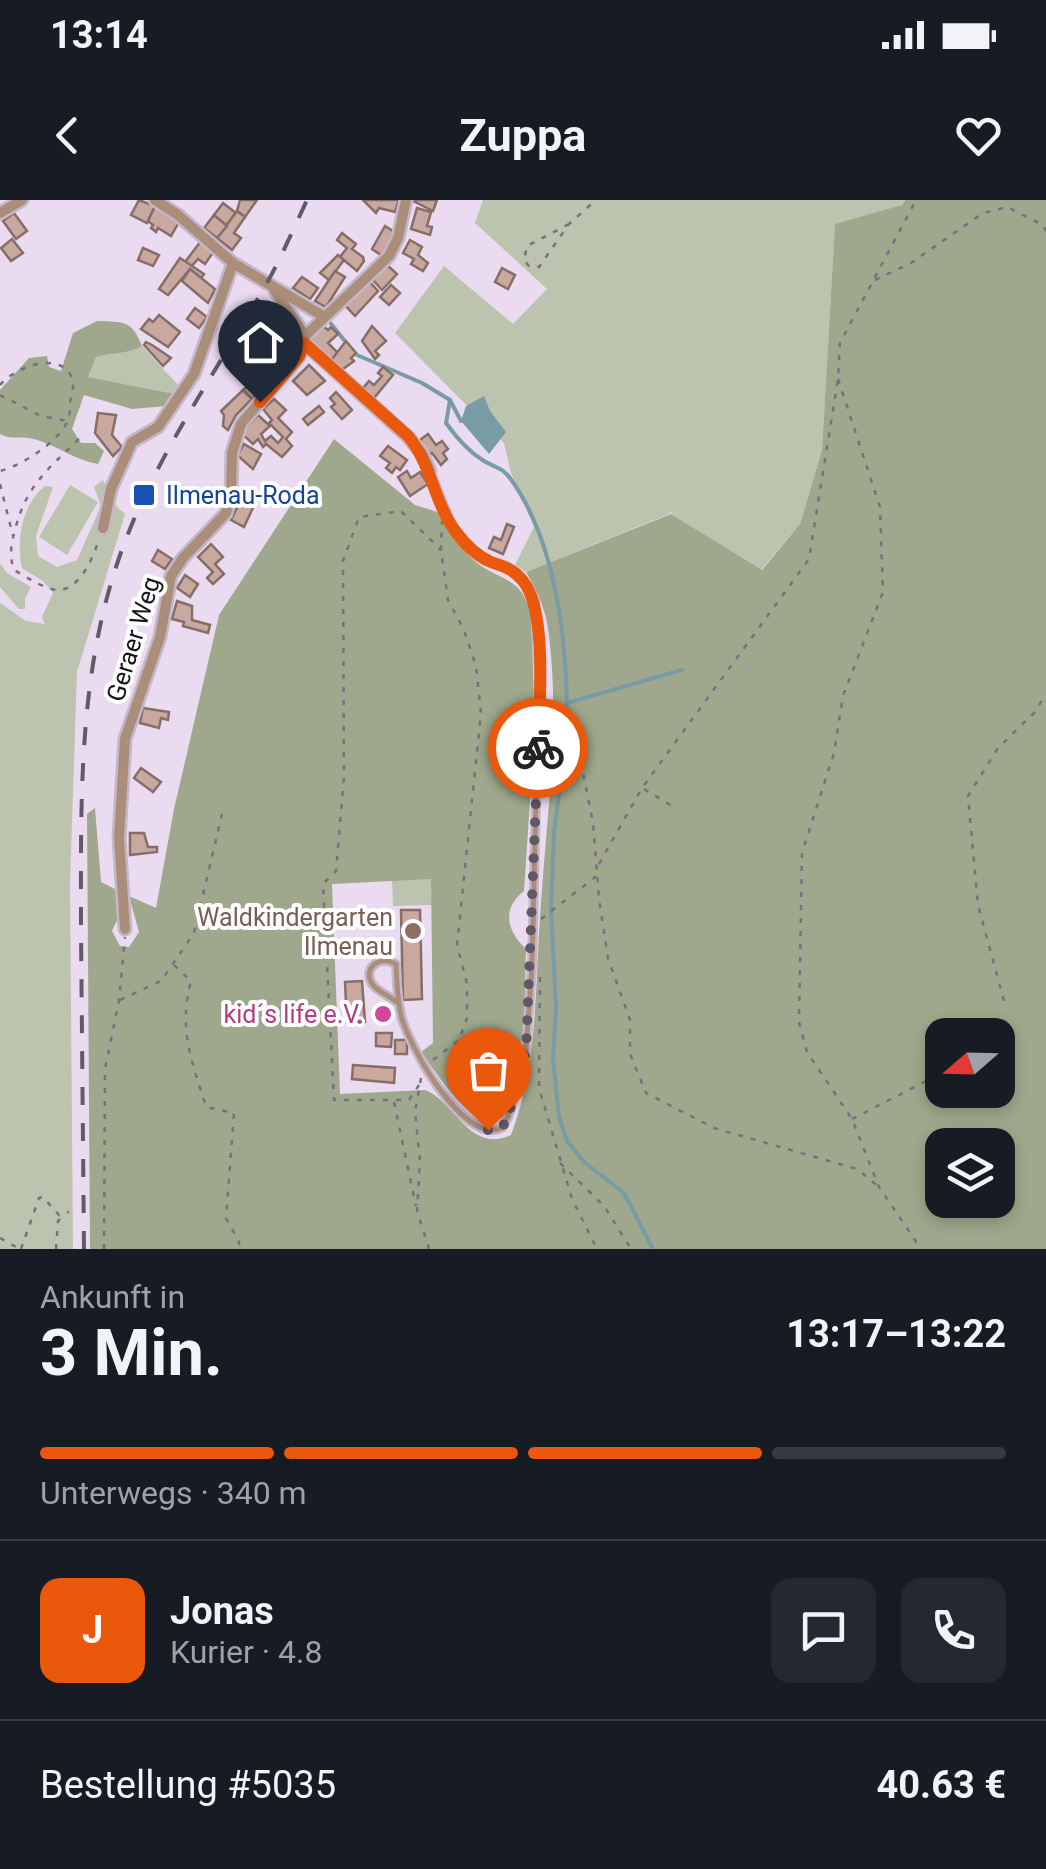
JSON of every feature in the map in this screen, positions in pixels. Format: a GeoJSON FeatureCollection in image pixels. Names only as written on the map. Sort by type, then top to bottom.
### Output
{"type":"FeatureCollection","features":[{"type":"Feature","properties":{"kind":"street"},"geometry":{"type":"LineString","coordinates":[[0,214],[22,200]]}},
{"type":"Feature","properties":{"kind":"street"},"geometry":{"type":"LineString","coordinates":[[155,200],[178,214],[233,263],[325,314]]}},
{"type":"Feature","properties":{"kind":"street","name":"Geraer Weg"},"geometry":{"type":"LineString","coordinates":[[126,929],[119,838],[125,738],[160,637],[171,576],[226,512],[236,433],[299,356],[304,340],[325,314],[389,256],[398,238],[406,200]]}},
{"type":"Feature","properties":{"kind":"street"},"geometry":{"type":"LineString","coordinates":[[103,528],[112,490],[132,442],[158,427],[194,374],[233,263]]}},
{"type":"Feature","properties":{"kind":"street"},"geometry":{"type":"LineString","coordinates":[[274,289],[304,340],[408,436],[430,471]]}},
{"type":"Feature","properties":{"kind":"lane"},"geometry":{"type":"LineString","coordinates":[[398,1003],[376,988],[370,977],[370,968],[377,961],[387,959],[396,964],[403,1024],[424,1067],[464,1115],[495,1131],[502,1128],[526,1052],[539,707],[535,600],[523,580],[507,566],[489,562],[470,548],[453,528],[430,471]]}},
{"type":"Feature","properties":{"kind":"path"},"geometry":{"type":"LineString","coordinates":[[568,224],[527,246],[524,260],[529,266],[539,266],[568,224],[596,200]]}},
{"type":"Feature","properties":{"kind":"path"},"geometry":{"type":"LineString","coordinates":[[598,864],[642,788],[809,559],[838,379],[840,343],[916,200]]}},
{"type":"Feature","properties":{"kind":"path"},"geometry":{"type":"LineString","coordinates":[[998,200],[1046,230]]}},
{"type":"Feature","properties":{"kind":"path"},"geometry":{"type":"LineString","coordinates":[[874,280],[936,248],[984,213],[1007,207]]}},
{"type":"Feature","properties":{"kind":"path"},"geometry":{"type":"LineString","coordinates":[[0,385],[20,367],[60,366],[70,373],[74,388],[68,421],[34,458],[0,472]]}},
{"type":"Feature","properties":{"kind":"path"},"geometry":{"type":"LineString","coordinates":[[838,379],[880,507],[883,592],[843,696],[834,752],[802,854],[800,1022],[807,1052],[852,1120],[879,1187],[921,1249]]}},
{"type":"Feature","properties":{"kind":"path"},"geometry":{"type":"LineString","coordinates":[[0,395],[40,416],[68,421]]}},
{"type":"Feature","properties":{"kind":"path"},"geometry":{"type":"LineString","coordinates":[[79,439],[44,472],[22,501],[10,558],[14,570],[53,590],[68,588],[77,582],[103,528]]}},
{"type":"Feature","properties":{"kind":"path"},"geometry":{"type":"LineString","coordinates":[[0,484],[13,537]]}},
{"type":"Feature","properties":{"kind":"path"},"geometry":{"type":"LineString","coordinates":[[417,1211],[420,1161],[415,1112],[419,1085],[424,1067],[459,1040],[467,1018],[467,984],[457,946],[481,713],[476,666],[464,630],[448,600],[442,506]]}},
{"type":"Feature","properties":{"kind":"path"},"geometry":{"type":"LineString","coordinates":[[419,1085],[410,1100],[334,1100],[323,884],[336,870],[344,778],[343,561],[360,517],[401,512],[442,550]]}},
{"type":"Feature","properties":{"kind":"path"},"geometry":{"type":"LineString","coordinates":[[1004,1000],[978,905],[968,796],[998,748],[1034,713],[1046,694]]}},
{"type":"Feature","properties":{"kind":"path"},"geometry":{"type":"LineString","coordinates":[[539,707],[576,737],[598,864],[608,958],[630,1020],[630,1054],[646,1093],[714,1128],[856,1169],[879,1187]]}},
{"type":"Feature","properties":{"kind":"path"},"geometry":{"type":"LineString","coordinates":[[642,788],[676,809]]}},
{"type":"Feature","properties":{"kind":"path"},"geometry":{"type":"LineString","coordinates":[[118,1001],[161,982],[194,933],[222,814]]}},
{"type":"Feature","properties":{"kind":"path"},"geometry":{"type":"LineString","coordinates":[[532,925],[599,874]]}},
{"type":"Feature","properties":{"kind":"path"},"geometry":{"type":"LineString","coordinates":[[104,1249],[105,1068],[126,929]]}},
{"type":"Feature","properties":{"kind":"path"},"geometry":{"type":"LineString","coordinates":[[174,964],[191,982],[185,1004],[186,1047],[206,1107],[234,1113],[226,1218],[239,1242],[238,1249]]}},
{"type":"Feature","properties":{"kind":"path"},"geometry":{"type":"LineString","coordinates":[[540,972],[539,1088],[558,1162],[597,1249]]}},
{"type":"Feature","properties":{"kind":"path"},"geometry":{"type":"LineString","coordinates":[[1015,1035],[1020,1032]]}},
{"type":"Feature","properties":{"kind":"path"},"geometry":{"type":"LineString","coordinates":[[459,1040],[526,1052]]}},
{"type":"Feature","properties":{"kind":"path"},"geometry":{"type":"LineString","coordinates":[[852,1120],[925,1081]]}},
{"type":"Feature","properties":{"kind":"path"},"geometry":{"type":"LineString","coordinates":[[393,1100],[429,1249]]}},
{"type":"Feature","properties":{"kind":"path"},"geometry":{"type":"LineString","coordinates":[[558,1162],[604,1206],[631,1249]]}},
{"type":"Feature","properties":{"kind":"path"},"geometry":{"type":"LineString","coordinates":[[0,1238],[20,1249],[36,1204],[43,1196],[53,1212],[69,1212],[58,1221],[56,1249]]}},
{"type":"Feature","properties":{"kind":"path"},"geometry":{"type":"LineString","coordinates":[[96,1204],[103,1202]]}},
{"type":"Feature","properties":{"kind":"green space"},"geometry":{"type":"Polygon","coordinates":[[[483,200],[905,200],[902,205],[835,225],[822,450],[800,524],[761,570],[671,514],[671,510],[526,572],[515,565],[534,527],[511,473],[504,443],[395,333],[444,266],[513,324],[547,289],[475,223],[483,200]]]}},
{"type":"Feature","properties":{"kind":"green space"},"geometry":{"type":"Polygon","coordinates":[[[905,200],[1046,200],[1046,1249],[90,1249],[87,814],[95,808],[101,882],[121,892],[119,916],[112,931],[120,946],[129,947],[139,932],[129,896],[156,908],[174,809],[219,615],[334,439],[415,505],[441,513],[468,554],[517,587],[531,613],[535,727],[524,891],[512,905],[509,920],[514,935],[526,949],[524,1024],[515,1076],[496,1118],[486,1119],[465,1107],[421,1052],[433,1043],[431,879],[332,884],[340,1094],[425,1090],[474,1133],[497,1139],[511,1135],[527,1079],[551,769],[553,702],[548,627],[526,572],[671,514],[762,570],[800,524],[822,450],[835,224],[902,205],[905,200]]]}},
{"type":"Feature","properties":{"kind":"green space"},"geometry":{"type":"Polygon","coordinates":[[[97,321],[126,324],[135,331],[142,346],[96,357],[88,377],[175,394],[167,406],[132,409],[84,395],[72,429],[81,443],[95,443],[104,451],[98,464],[34,439],[0,434],[0,390],[29,358],[47,356],[49,367],[61,371],[73,333],[97,321]]]}},
{"type":"Feature","properties":{"kind":"green space"},"geometry":{"type":"Polygon","coordinates":[[[142,346],[178,385],[175,394],[87,377],[96,357],[142,346]]]}},
{"type":"Feature","properties":{"kind":"green space"},"geometry":{"type":"Polygon","coordinates":[[[103,480],[112,502],[125,514],[77,672],[70,883],[73,1249],[0,1249],[0,603],[26,621],[45,624],[42,617],[53,593],[43,581],[22,568],[20,546],[26,513],[45,486],[53,487],[36,536],[38,556],[57,567],[77,560],[101,506],[94,487],[103,480]]]}},
{"type":"Feature","properties":{"kind":"green space"},"geometry":{"type":"Polygon","coordinates":[[[70,485],[98,502],[67,555],[39,537],[70,485]]]}},
{"type":"Feature","properties":{"kind":"green space"},"geometry":{"type":"Polygon","coordinates":[[[0,563],[7,573],[31,587],[25,609],[19,609],[0,587],[0,563]]]}},
{"type":"Feature","properties":{"kind":"green space"},"geometry":{"type":"Polygon","coordinates":[[[431,879],[432,905],[393,906],[392,880],[431,879]]]}},
{"type":"Feature","properties":{"kind":"water"},"geometry":{"type":"Polygon","coordinates":[[[484,396],[506,432],[489,454],[461,421],[466,406],[484,396]]]}},
{"type":"Feature","properties":{"kind":"building"},"geometry":{"type":"Polygon","coordinates":[[[139,200],[155,206],[147,223],[131,215],[139,200]]]}},
{"type":"Feature","properties":{"kind":"building"},"geometry":{"type":"Polygon","coordinates":[[[240,200],[257,200],[245,217],[237,211],[240,200]]]}},
{"type":"Feature","properties":{"kind":"building"},"geometry":{"type":"Polygon","coordinates":[[[363,200],[399,200],[395,212],[379,208],[376,213],[363,200]]]}},
{"type":"Feature","properties":{"kind":"building"},"geometry":{"type":"Polygon","coordinates":[[[411,200],[437,200],[433,211],[411,200]]]}},
{"type":"Feature","properties":{"kind":"building"},"geometry":{"type":"Polygon","coordinates":[[[223,203],[236,213],[227,226],[214,215],[223,203]]]}},
{"type":"Feature","properties":{"kind":"building"},"geometry":{"type":"Polygon","coordinates":[[[155,206],[179,222],[171,236],[151,228],[153,225],[148,221],[155,206]]]}},
{"type":"Feature","properties":{"kind":"building"},"geometry":{"type":"Polygon","coordinates":[[[417,208],[431,212],[427,226],[432,227],[430,235],[411,229],[417,208]]]}},
{"type":"Feature","properties":{"kind":"building"},"geometry":{"type":"Polygon","coordinates":[[[237,211],[245,217],[234,233],[241,238],[232,250],[217,238],[237,211]]]}},
{"type":"Feature","properties":{"kind":"building"},"geometry":{"type":"Polygon","coordinates":[[[14,213],[27,231],[16,239],[3,221],[14,213]]]}},
{"type":"Feature","properties":{"kind":"building"},"geometry":{"type":"Polygon","coordinates":[[[214,215],[227,226],[217,238],[204,228],[214,215]]]}},
{"type":"Feature","properties":{"kind":"building"},"geometry":{"type":"Polygon","coordinates":[[[385,226],[396,233],[384,257],[372,249],[385,226]]]}},
{"type":"Feature","properties":{"kind":"building"},"geometry":{"type":"Polygon","coordinates":[[[342,233],[356,244],[352,249],[363,257],[357,271],[340,257],[347,248],[337,240],[342,233]]]}},
{"type":"Feature","properties":{"kind":"building"},"geometry":{"type":"Polygon","coordinates":[[[12,239],[23,253],[11,261],[1,248],[12,239]]]}},
{"type":"Feature","properties":{"kind":"building"},"geometry":{"type":"Polygon","coordinates":[[[410,240],[422,247],[418,255],[428,263],[423,271],[403,253],[410,240]]]}},
{"type":"Feature","properties":{"kind":"building"},"geometry":{"type":"Polygon","coordinates":[[[201,241],[214,251],[205,264],[198,259],[191,267],[185,262],[201,241]]]}},
{"type":"Feature","properties":{"kind":"building"},"geometry":{"type":"Polygon","coordinates":[[[143,248],[159,255],[153,266],[138,260],[143,248]]]}},
{"type":"Feature","properties":{"kind":"building"},"geometry":{"type":"Polygon","coordinates":[[[338,255],[344,260],[329,280],[320,273],[338,255]]]}},
{"type":"Feature","properties":{"kind":"building"},"geometry":{"type":"Polygon","coordinates":[[[180,258],[204,274],[201,278],[190,269],[168,295],[159,289],[180,258]]]}},
{"type":"Feature","properties":{"kind":"building"},"geometry":{"type":"Polygon","coordinates":[[[387,265],[397,274],[382,290],[373,280],[387,265]]]}},
{"type":"Feature","properties":{"kind":"building"},"geometry":{"type":"Polygon","coordinates":[[[502,268],[515,275],[508,289],[495,282],[502,268]]]}},
{"type":"Feature","properties":{"kind":"building"},"geometry":{"type":"Polygon","coordinates":[[[190,269],[215,289],[208,303],[182,281],[190,269]]]}},
{"type":"Feature","properties":{"kind":"building"},"geometry":{"type":"Polygon","coordinates":[[[335,271],[345,277],[326,307],[315,301],[335,271]]]}},
{"type":"Feature","properties":{"kind":"building"},"geometry":{"type":"Polygon","coordinates":[[[302,277],[318,288],[310,299],[293,288],[302,277]]]}},
{"type":"Feature","properties":{"kind":"building"},"geometry":{"type":"Polygon","coordinates":[[[368,280],[378,291],[355,316],[343,303],[368,280]]]}},
{"type":"Feature","properties":{"kind":"building"},"geometry":{"type":"Polygon","coordinates":[[[391,285],[400,293],[389,305],[380,297],[391,285]]]}},
{"type":"Feature","properties":{"kind":"building"},"geometry":{"type":"Polygon","coordinates":[[[195,308],[207,317],[199,328],[187,319],[195,308]]]}},
{"type":"Feature","properties":{"kind":"building"},"geometry":{"type":"Polygon","coordinates":[[[159,315],[180,332],[168,347],[141,329],[159,315]]]}},
{"type":"Feature","properties":{"kind":"building"},"geometry":{"type":"Polygon","coordinates":[[[322,325],[338,334],[328,343],[338,353],[329,363],[308,340],[322,325]]]}},
{"type":"Feature","properties":{"kind":"building"},"geometry":{"type":"Polygon","coordinates":[[[372,326],[386,341],[375,351],[379,355],[375,359],[362,341],[372,326]]]}},
{"type":"Feature","properties":{"kind":"building"},"geometry":{"type":"Polygon","coordinates":[[[291,329],[300,341],[290,350],[284,336],[291,329]]]}},
{"type":"Feature","properties":{"kind":"building"},"geometry":{"type":"Polygon","coordinates":[[[346,341],[356,353],[351,358],[354,361],[339,372],[329,363],[346,341]]]}},
{"type":"Feature","properties":{"kind":"building"},"geometry":{"type":"Polygon","coordinates":[[[146,342],[171,358],[163,366],[144,345],[146,342]]]}},
{"type":"Feature","properties":{"kind":"building"},"geometry":{"type":"Polygon","coordinates":[[[266,352],[272,356],[263,372],[256,362],[266,352]]]}},
{"type":"Feature","properties":{"kind":"building"},"geometry":{"type":"Polygon","coordinates":[[[275,362],[282,369],[268,384],[261,376],[275,362]]]}},
{"type":"Feature","properties":{"kind":"building"},"geometry":{"type":"Polygon","coordinates":[[[309,365],[325,381],[307,395],[293,381],[309,365]]]}},
{"type":"Feature","properties":{"kind":"building"},"geometry":{"type":"Polygon","coordinates":[[[383,367],[393,375],[370,403],[359,393],[369,381],[374,385],[382,376],[378,373],[383,367]]]}},
{"type":"Feature","properties":{"kind":"building"},"geometry":{"type":"Polygon","coordinates":[[[255,380],[263,388],[252,399],[243,390],[255,380]]]}},
{"type":"Feature","properties":{"kind":"building"},"geometry":{"type":"Polygon","coordinates":[[[243,390],[252,399],[228,430],[223,426],[221,411],[243,390]]]}},
{"type":"Feature","properties":{"kind":"building"},"geometry":{"type":"Polygon","coordinates":[[[336,392],[352,410],[342,419],[331,407],[335,404],[330,398],[336,392]]]}},
{"type":"Feature","properties":{"kind":"building"},"geometry":{"type":"Polygon","coordinates":[[[274,399],[286,410],[278,418],[292,432],[286,439],[292,446],[282,457],[266,444],[263,447],[258,439],[253,444],[241,433],[258,415],[270,426],[261,434],[265,441],[271,436],[278,443],[283,437],[269,423],[272,420],[263,409],[274,399]]]}},
{"type":"Feature","properties":{"kind":"building"},"geometry":{"type":"Polygon","coordinates":[[[319,406],[324,412],[308,425],[303,419],[319,406]]]}},
{"type":"Feature","properties":{"kind":"building"},"geometry":{"type":"Polygon","coordinates":[[[98,413],[116,415],[112,435],[122,447],[113,456],[95,433],[98,413]]]}},
{"type":"Feature","properties":{"kind":"building"},"geometry":{"type":"Polygon","coordinates":[[[428,434],[436,445],[442,441],[448,449],[443,453],[447,459],[441,465],[432,453],[427,457],[416,443],[428,434]]]}},
{"type":"Feature","properties":{"kind":"building"},"geometry":{"type":"Polygon","coordinates":[[[244,444],[261,454],[253,469],[237,455],[244,444]]]}},
{"type":"Feature","properties":{"kind":"building"},"geometry":{"type":"Polygon","coordinates":[[[388,446],[407,460],[392,473],[386,468],[390,463],[380,456],[388,446]]]}},
{"type":"Feature","properties":{"kind":"building"},"geometry":{"type":"Polygon","coordinates":[[[407,471],[411,478],[420,472],[428,484],[410,496],[398,477],[407,471]]]}},
{"type":"Feature","properties":{"kind":"building"},"geometry":{"type":"Polygon","coordinates":[[[244,493],[257,499],[244,527],[231,520],[244,493]]]}},
{"type":"Feature","properties":{"kind":"building"},"geometry":{"type":"Polygon","coordinates":[[[507,524],[514,527],[503,554],[489,548],[494,537],[501,540],[507,524]]]}},
{"type":"Feature","properties":{"kind":"building"},"geometry":{"type":"Polygon","coordinates":[[[211,544],[223,557],[215,564],[224,574],[213,584],[207,578],[213,572],[198,557],[211,544]]]}},
{"type":"Feature","properties":{"kind":"building"},"geometry":{"type":"Polygon","coordinates":[[[158,550],[172,559],[165,569],[152,561],[158,550]]]}},
{"type":"Feature","properties":{"kind":"building"},"geometry":{"type":"Polygon","coordinates":[[[185,575],[198,584],[190,597],[177,588],[185,575]]]}},
{"type":"Feature","properties":{"kind":"building"},"geometry":{"type":"Polygon","coordinates":[[[177,601],[192,606],[192,620],[210,625],[208,633],[172,619],[177,601]]]}},
{"type":"Feature","properties":{"kind":"building"},"geometry":{"type":"Polygon","coordinates":[[[143,708],[169,712],[168,720],[161,718],[159,728],[140,723],[143,708]]]}},
{"type":"Feature","properties":{"kind":"building"},"geometry":{"type":"Polygon","coordinates":[[[141,768],[161,782],[153,792],[134,778],[141,768]]]}},
{"type":"Feature","properties":{"kind":"building"},"geometry":{"type":"Polygon","coordinates":[[[130,833],[144,833],[148,847],[157,847],[157,852],[130,855],[130,833]]]}},
{"type":"Feature","properties":{"kind":"building"},"geometry":{"type":"Polygon","coordinates":[[[401,910],[420,910],[422,999],[403,1000],[401,910]]]}},
{"type":"Feature","properties":{"kind":"building"},"geometry":{"type":"Polygon","coordinates":[[[362,981],[365,1022],[347,1023],[345,982],[362,981]]]}},
{"type":"Feature","properties":{"kind":"building"},"geometry":{"type":"Polygon","coordinates":[[[376,1033],[392,1033],[391,1047],[376,1046],[376,1033]]]}},
{"type":"Feature","properties":{"kind":"building"},"geometry":{"type":"Polygon","coordinates":[[[395,1040],[407,1040],[407,1054],[395,1054],[395,1040]]]}},
{"type":"Feature","properties":{"kind":"building"},"geometry":{"type":"Polygon","coordinates":[[[353,1065],[395,1068],[394,1083],[352,1079],[353,1065]]]}},
{"type":"Feature","properties":{"kind":"waterway"},"geometry":{"type":"LineString","coordinates":[[328,320],[344,340]]}},
{"type":"Feature","properties":{"kind":"waterway"},"geometry":{"type":"LineString","coordinates":[[357,355],[422,383],[450,400],[461,421]]}},
{"type":"Feature","properties":{"kind":"waterway"},"geometry":{"type":"LineString","coordinates":[[450,400],[446,423],[473,453],[507,475],[526,503],[538,531],[561,625],[567,717]]}},
{"type":"Feature","properties":{"kind":"waterway"},"geometry":{"type":"LineString","coordinates":[[567,703],[682,670]]}},
{"type":"Feature","properties":{"kind":"waterway"},"geometry":{"type":"LineString","coordinates":[[564,755],[554,832],[551,909],[556,1007],[553,1059],[559,1117],[567,1141],[585,1163],[624,1193],[653,1249]]}},
{"type":"Feature","properties":{"kind":"railway"},"geometry":{"type":"LineString","coordinates":[[84,1249],[82,779],[99,631],[111,582],[141,503],[172,442],[267,284],[307,200]]}},
{"type":"Feature","properties":{"kind":"way so far"},"geometry":{"type":"LineString","coordinates":[[488,1130],[502,1128],[508,1117],[526,1052],[538,748]]}},
{"type":"Feature","properties":{"kind":"place","name":"Ilmenau-Roda"},"geometry":{"type":"Point","coordinates":[144,495]}},
{"type":"Feature","properties":{"kind":"place","name":"Waldkindergarten Ilmenau"},"geometry":{"type":"Point","coordinates":[413,931]}},
{"type":"Feature","properties":{"kind":"place","name":"kid´s life e.V."},"geometry":{"type":"Point","coordinates":[383,1014]}},
{"type":"Feature","properties":{"kind":"route"},"geometry":{"type":"LineString","coordinates":[[260,402],[299,356],[304,343],[408,436],[422,454],[453,528],[470,548],[489,562],[507,566],[523,580],[535,600],[540,678],[538,748]]}}]}
